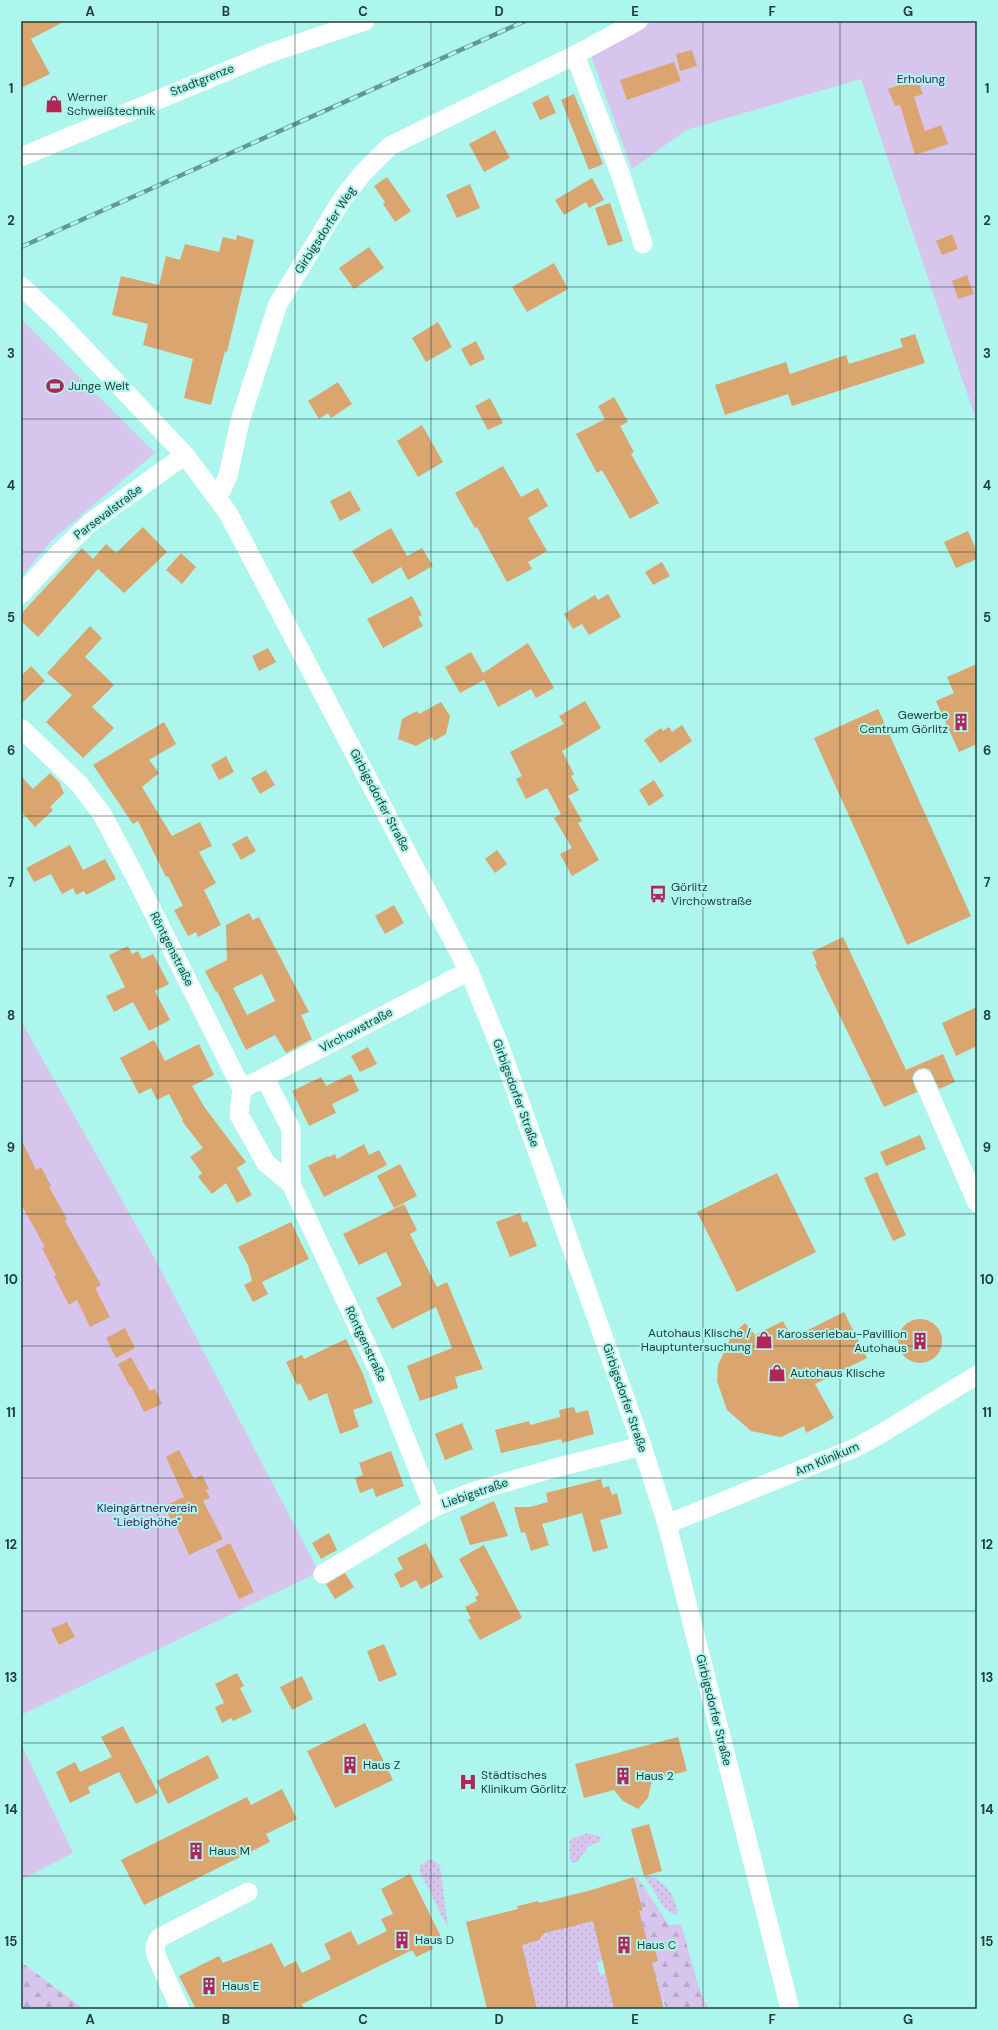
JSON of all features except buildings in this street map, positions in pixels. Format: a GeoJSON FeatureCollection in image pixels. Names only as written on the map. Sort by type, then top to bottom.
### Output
{"type":"FeatureCollection","features":[{"type":"Feature","properties":{"kind":"street","name":"Stadtgrenze"},"geometry":{"type":"LineString","coordinates":[[21,157],[270,52],[365,21]]}},
{"type":"Feature","properties":{"kind":"street","name":"Girbigsdorfer Weg"},"geometry":{"type":"LineString","coordinates":[[216,495],[221,491],[228,476],[240,421],[278,304],[343,198],[358,179],[390,146],[575,55],[638,21]]}},
{"type":"Feature","properties":{"kind":"street"},"geometry":{"type":"LineString","coordinates":[[575,55],[621,176],[643,244]]}},
{"type":"Feature","properties":{"kind":"street","name":"Girbigsdorfer Straße"},"geometry":{"type":"LineString","coordinates":[[21,286],[58,321],[185,455],[228,513],[469,971],[502,1052],[642,1446],[667,1524],[790,2009]]}},
{"type":"Feature","properties":{"kind":"street","name":"Parsevalstraße"},"geometry":{"type":"LineString","coordinates":[[21,594],[62,550],[90,523],[185,455]]}},
{"type":"Feature","properties":{"kind":"street","name":"Röntgenstraße"},"geometry":{"type":"LineString","coordinates":[[21,728],[80,785],[102,814],[136,878],[242,1089],[240,1115],[266,1163],[291,1184],[380,1374],[433,1508]]}},
{"type":"Feature","properties":{"kind":"street","name":"Virchowstraße"},"geometry":{"type":"LineString","coordinates":[[242,1089],[469,971]]}},
{"type":"Feature","properties":{"kind":"street","name":"Röntgenstraße"},"geometry":{"type":"LineString","coordinates":[[265,1078],[291,1129],[291,1184]]}},
{"type":"Feature","properties":{"kind":"street"},"geometry":{"type":"LineString","coordinates":[[923,1079],[977,1202]]}},
{"type":"Feature","properties":{"kind":"street","name":"Am Klinikum"},"geometry":{"type":"LineString","coordinates":[[667,1524],[855,1448],[977,1375]]}},
{"type":"Feature","properties":{"kind":"street","name":"Liebigstraße"},"geometry":{"type":"LineString","coordinates":[[323,1574],[433,1508],[469,1494],[551,1468],[642,1446]]}},
{"type":"Feature","properties":{"kind":"street"},"geometry":{"type":"LineString","coordinates":[[180,2009],[156,1955],[155,1946],[159,1938],[248,1892]]}},
{"type":"Feature","properties":{"kind":"green space","name":"Erholung"},"geometry":{"type":"Polygon","coordinates":[[[654,21],[977,21],[977,423],[861,79],[686,130],[632,169],[591,56],[654,21]]]}},
{"type":"Feature","properties":{"kind":"green space","name":"Junge Welt"},"geometry":{"type":"Polygon","coordinates":[[[21,319],[155,453],[52,540],[21,577],[21,319]]]}},
{"type":"Feature","properties":{"kind":"green space","name":"Kleingärtnerverein \"Liebighöhe\""},"geometry":{"type":"Polygon","coordinates":[[[21,1021],[154,1257],[319,1572],[21,1715],[21,1021]]]}},
{"type":"Feature","properties":{"kind":"green space"},"geometry":{"type":"Polygon","coordinates":[[[21,1744],[73,1853],[21,1880],[21,1744]]]}},
{"type":"Feature","properties":{"kind":"green space"},"geometry":{"type":"Polygon","coordinates":[[[588,1833],[601,1837],[600,1842],[589,1846],[577,1862],[572,1863],[570,1858],[570,1839],[588,1833]]]}},
{"type":"Feature","properties":{"kind":"green space"},"geometry":{"type":"Polygon","coordinates":[[[430,1859],[435,1861],[440,1866],[448,1928],[420,1872],[420,1865],[430,1859]]]}},
{"type":"Feature","properties":{"kind":"green space"},"geometry":{"type":"Polygon","coordinates":[[[649,1876],[655,1878],[669,1891],[676,1903],[677,1915],[665,1909],[645,1877],[649,1876]]]}},
{"type":"Feature","properties":{"kind":"green space"},"geometry":{"type":"Polygon","coordinates":[[[637,1877],[669,1925],[681,1924],[699,1988],[708,2009],[666,2009],[663,1999],[645,2003],[654,1946],[649,1948],[624,1915],[643,1911],[635,1878],[637,1877]]]}},
{"type":"Feature","properties":{"kind":"green space"},"geometry":{"type":"Polygon","coordinates":[[[595,1920],[594,1924],[604,1960],[597,1962],[600,1975],[607,1973],[614,2009],[537,2009],[525,1958],[516,1940],[534,1941],[546,1935],[545,1933],[595,1920]]]}},
{"type":"Feature","properties":{"kind":"green space"},"geometry":{"type":"Polygon","coordinates":[[[21,1962],[84,2009],[21,2009],[21,1962]]]}},
{"type":"Feature","properties":{"kind":"railway"},"geometry":{"type":"LineString","coordinates":[[21,247],[525,21]]}},
{"type":"Feature","properties":{"kind":"place","name":"Werner Schweißtechnik"},"geometry":{"type":"Point","coordinates":[54,104]}},
{"type":"Feature","properties":{"kind":"place","name":"Junge Welt"},"geometry":{"type":"Point","coordinates":[55,386]}},
{"type":"Feature","properties":{"kind":"place","name":"Gewerbe Centrum Görlitz"},"geometry":{"type":"Point","coordinates":[961,722]}},
{"type":"Feature","properties":{"kind":"place","name":"Görlitz Virchowstraße"},"geometry":{"type":"Point","coordinates":[658,894]}},
{"type":"Feature","properties":{"kind":"place","name":"Autohaus Klische / Hauptuntersuchung"},"geometry":{"type":"Point","coordinates":[764,1340]}},
{"type":"Feature","properties":{"kind":"place","name":"Karosseriebau-Pavillion Autohaus"},"geometry":{"type":"Point","coordinates":[920,1341]}},
{"type":"Feature","properties":{"kind":"place","name":"Autohaus Klische"},"geometry":{"type":"Point","coordinates":[777,1373]}},
{"type":"Feature","properties":{"kind":"place","name":"Haus Z"},"geometry":{"type":"Point","coordinates":[350,1765]}},
{"type":"Feature","properties":{"kind":"place","name":"Haus 2"},"geometry":{"type":"Point","coordinates":[623,1776]}},
{"type":"Feature","properties":{"kind":"place","name":"Städtisches Klinikum Görlitz"},"geometry":{"type":"Point","coordinates":[468,1782]}},
{"type":"Feature","properties":{"kind":"place","name":"Haus M"},"geometry":{"type":"Point","coordinates":[196,1851]}},
{"type":"Feature","properties":{"kind":"place","name":"Haus D"},"geometry":{"type":"Point","coordinates":[402,1940]}},
{"type":"Feature","properties":{"kind":"place","name":"Haus C"},"geometry":{"type":"Point","coordinates":[624,1945]}},
{"type":"Feature","properties":{"kind":"place","name":"Haus E"},"geometry":{"type":"Point","coordinates":[209,1986]}}]}
